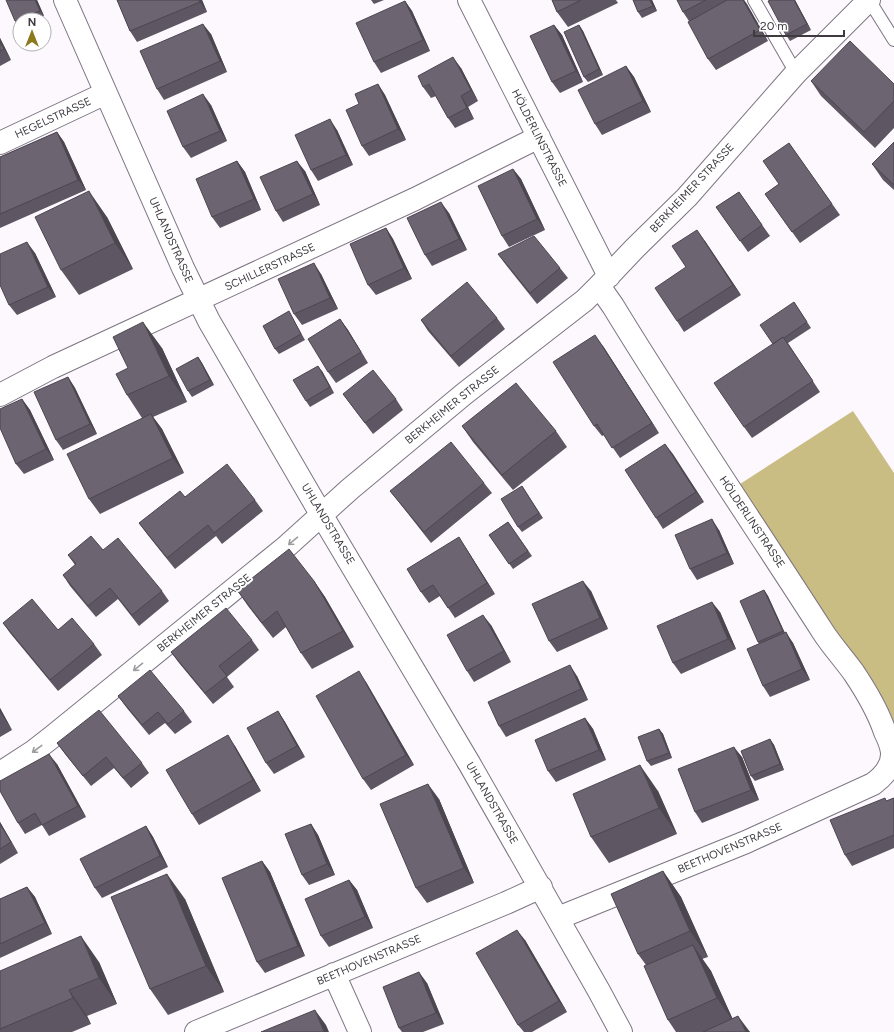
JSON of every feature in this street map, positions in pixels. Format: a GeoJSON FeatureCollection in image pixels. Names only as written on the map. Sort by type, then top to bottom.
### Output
{"type":"FeatureCollection","features":[{"type":"Feature","properties":{"kind":"street","name":"UHLANDSTRASSE"},"geometry":{"type":"LineString","coordinates":[[65,0],[198,300],[209,321],[437,707],[600,991],[621,1032]]}},
{"type":"Feature","properties":{"kind":"street","name":"HÖLDERLINSTRASSE"},"geometry":{"type":"LineString","coordinates":[[469,0],[539,138],[604,281],[613,306],[824,634],[862,686],[883,724],[892,751],[891,762]]}},
{"type":"Feature","properties":{"kind":"street","name":"BERKHEIMER STRASSE"},"geometry":{"type":"LineString","coordinates":[[0,773],[34,751],[52,737],[286,546],[350,489],[464,394],[585,300],[687,197],[796,73],[862,3]]}},
{"type":"Feature","properties":{"kind":"street","name":"HEGELSTRASSE"},"geometry":{"type":"LineString","coordinates":[[0,143],[106,93]]}},
{"type":"Feature","properties":{"kind":"street","name":"SCHILLERSTRASSE"},"geometry":{"type":"LineString","coordinates":[[0,395],[53,367],[416,199],[539,138]]}},
{"type":"Feature","properties":{"kind":"street","name":"BEETHOVENSTRASSE"},"geometry":{"type":"LineString","coordinates":[[558,918],[739,845],[856,792],[873,784],[882,777],[891,762]]}},
{"type":"Feature","properties":{"kind":"street","name":"BEETHOVENSTRASSE"},"geometry":{"type":"LineString","coordinates":[[196,1032],[541,888]]}},
{"type":"Feature","properties":{"kind":"street"},"geometry":{"type":"LineString","coordinates":[[334,974],[360,1032]]}},
{"type":"Feature","properties":{"kind":"lane"},"geometry":{"type":"LineString","coordinates":[[754,0],[796,73]]}},
{"type":"Feature","properties":{"kind":"lane"},"geometry":{"type":"LineString","coordinates":[[862,3],[894,40]]}},
{"type":"Feature","properties":{"kind":"shaded area"},"geometry":{"type":"Polygon","coordinates":[[[853,411],[894,473],[894,724],[865,669],[833,628],[740,484],[853,411]]]}},
{"type":"Feature","properties":{"kind":"building"},"geometry":{"type":"Polygon","coordinates":[[[6,0],[35,0],[40,11],[12,12],[12,14],[6,0]]]}},
{"type":"Feature","properties":{"kind":"building"},"geometry":{"type":"Polygon","coordinates":[[[117,0],[199,0],[200,2],[130,31],[117,0]]]}},
{"type":"Feature","properties":{"kind":"building"},"geometry":{"type":"Polygon","coordinates":[[[552,0],[581,0],[557,12],[552,0]]]}},
{"type":"Feature","properties":{"kind":"building"},"geometry":{"type":"Polygon","coordinates":[[[633,0],[650,0],[653,6],[638,12],[633,0]]]}},
{"type":"Feature","properties":{"kind":"building"},"geometry":{"type":"Polygon","coordinates":[[[677,0],[706,0],[683,12],[677,0]]]}},
{"type":"Feature","properties":{"kind":"building"},"geometry":{"type":"Polygon","coordinates":[[[727,0],[743,0],[760,30],[708,59],[688,22],[727,0]]]}},
{"type":"Feature","properties":{"kind":"building"},"geometry":{"type":"Polygon","coordinates":[[[794,0],[807,24],[786,35],[768,1],[794,0]]]}},
{"type":"Feature","properties":{"kind":"building"},"geometry":{"type":"Polygon","coordinates":[[[405,1],[423,40],[374,62],[356,23],[405,1]]]}},
{"type":"Feature","properties":{"kind":"building"},"geometry":{"type":"Polygon","coordinates":[[[203,24],[220,61],[157,89],[140,51],[203,24]]]}},
{"type":"Feature","properties":{"kind":"building"},"geometry":{"type":"Polygon","coordinates":[[[554,25],[576,71],[552,82],[530,36],[554,25]]]}},
{"type":"Feature","properties":{"kind":"building"},"geometry":{"type":"Polygon","coordinates":[[[579,25],[599,69],[584,77],[564,32],[579,25]]]}},
{"type":"Feature","properties":{"kind":"building"},"geometry":{"type":"Polygon","coordinates":[[[850,41],[894,84],[894,101],[864,132],[811,81],[850,41]]]}},
{"type":"Feature","properties":{"kind":"building"},"geometry":{"type":"Polygon","coordinates":[[[0,42],[4,49],[0,51],[0,42]]]}},
{"type":"Feature","properties":{"kind":"building"},"geometry":{"type":"Polygon","coordinates":[[[453,57],[471,90],[461,96],[467,108],[448,118],[429,84],[423,87],[418,76],[453,57]]]}},
{"type":"Feature","properties":{"kind":"building"},"geometry":{"type":"Polygon","coordinates":[[[626,66],[643,101],[595,124],[578,90],[626,66]]]}},
{"type":"Feature","properties":{"kind":"building"},"geometry":{"type":"Polygon","coordinates":[[[378,84],[398,129],[362,146],[346,110],[359,104],[355,94],[378,84]]]}},
{"type":"Feature","properties":{"kind":"building"},"geometry":{"type":"Polygon","coordinates":[[[203,94],[220,131],[183,147],[167,111],[203,94]]]}},
{"type":"Feature","properties":{"kind":"building"},"geometry":{"type":"Polygon","coordinates":[[[330,119],[346,155],[311,170],[295,135],[330,119]]]}},
{"type":"Feature","properties":{"kind":"building"},"geometry":{"type":"Polygon","coordinates":[[[57,132],[78,180],[0,214],[0,157],[57,132]]]}},
{"type":"Feature","properties":{"kind":"building"},"geometry":{"type":"Polygon","coordinates":[[[894,142],[894,185],[872,164],[894,142]]]}},
{"type":"Feature","properties":{"kind":"building"},"geometry":{"type":"Polygon","coordinates":[[[789,143],[832,204],[792,232],[765,194],[779,184],[763,161],[789,143]]]}},
{"type":"Feature","properties":{"kind":"building"},"geometry":{"type":"Polygon","coordinates":[[[237,161],[254,199],[212,217],[196,179],[237,161]]]}},
{"type":"Feature","properties":{"kind":"building"},"geometry":{"type":"Polygon","coordinates":[[[297,161],[313,194],[276,211],[260,177],[297,161]]]}},
{"type":"Feature","properties":{"kind":"building"},"geometry":{"type":"Polygon","coordinates":[[[513,169],[537,219],[502,236],[478,186],[513,169]]]}},
{"type":"Feature","properties":{"kind":"building"},"geometry":{"type":"Polygon","coordinates":[[[89,191],[115,243],[61,270],[35,217],[89,191]]]}},
{"type":"Feature","properties":{"kind":"building"},"geometry":{"type":"Polygon","coordinates":[[[739,192],[762,225],[740,241],[716,207],[739,192]]]}},
{"type":"Feature","properties":{"kind":"building"},"geometry":{"type":"Polygon","coordinates":[[[441,202],[459,239],[425,255],[407,218],[441,202]]]}},
{"type":"Feature","properties":{"kind":"building"},"geometry":{"type":"Polygon","coordinates":[[[386,228],[404,268],[368,285],[350,244],[386,228]]]}},
{"type":"Feature","properties":{"kind":"building"},"geometry":{"type":"Polygon","coordinates":[[[697,230],[733,285],[677,321],[655,288],[686,267],[672,246],[697,230]]]}},
{"type":"Feature","properties":{"kind":"building"},"geometry":{"type":"Polygon","coordinates":[[[534,236],[560,268],[530,293],[498,254],[534,236]]]}},
{"type":"Feature","properties":{"kind":"building"},"geometry":{"type":"Polygon","coordinates":[[[27,242],[48,287],[9,305],[0,285],[0,254],[27,242]]]}},
{"type":"Feature","properties":{"kind":"building"},"geometry":{"type":"Polygon","coordinates":[[[314,263],[330,298],[294,314],[278,279],[314,263]]]}},
{"type":"Feature","properties":{"kind":"building"},"geometry":{"type":"Polygon","coordinates":[[[467,282],[497,318],[451,356],[421,320],[467,282]]]}},
{"type":"Feature","properties":{"kind":"building"},"geometry":{"type":"Polygon","coordinates":[[[794,302],[807,322],[773,344],[760,325],[794,302]]]}},
{"type":"Feature","properties":{"kind":"building"},"geometry":{"type":"Polygon","coordinates":[[[289,311],[301,334],[275,349],[263,326],[289,311]]]}},
{"type":"Feature","properties":{"kind":"building"},"geometry":{"type":"Polygon","coordinates":[[[340,319],[361,352],[328,372],[308,339],[340,319]]]}},
{"type":"Feature","properties":{"kind":"building"},"geometry":{"type":"Polygon","coordinates":[[[143,322],[169,376],[127,395],[116,374],[128,368],[113,337],[143,322]]]}},
{"type":"Feature","properties":{"kind":"building"},"geometry":{"type":"Polygon","coordinates":[[[595,335],[652,423],[612,448],[597,424],[594,426],[553,362],[595,335]]]}},
{"type":"Feature","properties":{"kind":"building"},"geometry":{"type":"Polygon","coordinates":[[[783,337],[813,381],[744,427],[714,383],[783,337]]]}},
{"type":"Feature","properties":{"kind":"building"},"geometry":{"type":"Polygon","coordinates":[[[198,357],[210,380],[188,391],[176,369],[198,357]]]}},
{"type":"Feature","properties":{"kind":"building"},"geometry":{"type":"Polygon","coordinates":[[[318,366],[330,387],[306,401],[293,380],[318,366]]]}},
{"type":"Feature","properties":{"kind":"building"},"geometry":{"type":"Polygon","coordinates":[[[373,370],[396,399],[365,423],[343,394],[373,370]]]}},
{"type":"Feature","properties":{"kind":"building"},"geometry":{"type":"Polygon","coordinates":[[[68,377],[90,424],[56,440],[34,392],[68,377]]]}},
{"type":"Feature","properties":{"kind":"building"},"geometry":{"type":"Polygon","coordinates":[[[516,383],[556,431],[502,475],[462,426],[516,383]]]}},
{"type":"Feature","properties":{"kind":"building"},"geometry":{"type":"Polygon","coordinates":[[[22,399],[46,449],[16,464],[0,428],[0,409],[22,399]]]}},
{"type":"Feature","properties":{"kind":"building"},"geometry":{"type":"Polygon","coordinates":[[[151,414],[173,458],[89,499],[67,454],[151,414]]]}},
{"type":"Feature","properties":{"kind":"building"},"geometry":{"type":"Polygon","coordinates":[[[451,442],[484,483],[424,532],[390,491],[451,442]]]}},
{"type":"Feature","properties":{"kind":"building"},"geometry":{"type":"Polygon","coordinates":[[[665,444],[696,492],[656,518],[625,470],[665,444]]]}},
{"type":"Feature","properties":{"kind":"building"},"geometry":{"type":"Polygon","coordinates":[[[227,464],[255,500],[214,533],[208,525],[167,558],[139,523],[180,491],[185,497],[227,464]]]}},
{"type":"Feature","properties":{"kind":"building"},"geometry":{"type":"Polygon","coordinates":[[[522,486],[539,513],[518,527],[501,499],[522,486]]]}},
{"type":"Feature","properties":{"kind":"building"},"geometry":{"type":"Polygon","coordinates":[[[712,519],[727,553],[690,569],[675,535],[712,519]]]}},
{"type":"Feature","properties":{"kind":"building"},"geometry":{"type":"Polygon","coordinates":[[[508,522],[528,551],[509,564],[489,535],[508,522]]]}},
{"type":"Feature","properties":{"kind":"building"},"geometry":{"type":"Polygon","coordinates":[[[91,536],[103,550],[118,538],[162,591],[132,615],[110,588],[88,606],[63,575],[76,564],[68,555],[91,536]]]}},
{"type":"Feature","properties":{"kind":"building"},"geometry":{"type":"Polygon","coordinates":[[[459,537],[487,583],[448,608],[433,585],[421,592],[407,569],[459,537]]]}},
{"type":"Feature","properties":{"kind":"building"},"geometry":{"type":"Polygon","coordinates":[[[289,549],[314,581],[343,631],[301,653],[277,611],[262,623],[237,590],[289,549]]]}},
{"type":"Feature","properties":{"kind":"building"},"geometry":{"type":"Polygon","coordinates":[[[583,581],[600,618],[549,641],[532,604],[583,581]]]}},
{"type":"Feature","properties":{"kind":"building"},"geometry":{"type":"Polygon","coordinates":[[[764,590],[783,631],[758,642],[740,601],[764,590]]]}},
{"type":"Feature","properties":{"kind":"building"},"geometry":{"type":"Polygon","coordinates":[[[32,599],[58,630],[72,618],[94,644],[50,680],[3,623],[32,599]]]}},
{"type":"Feature","properties":{"kind":"building"},"geometry":{"type":"Polygon","coordinates":[[[712,602],[728,639],[673,663],[657,626],[712,602]]]}},
{"type":"Feature","properties":{"kind":"building"},"geometry":{"type":"Polygon","coordinates":[[[226,608],[252,640],[219,666],[227,676],[205,693],[171,652],[226,608]]]}},
{"type":"Feature","properties":{"kind":"building"},"geometry":{"type":"Polygon","coordinates":[[[483,615],[504,651],[467,671],[447,635],[483,615]]]}},
{"type":"Feature","properties":{"kind":"building"},"geometry":{"type":"Polygon","coordinates":[[[786,632],[802,669],[763,686],[747,649],[786,632]]]}},
{"type":"Feature","properties":{"kind":"building"},"geometry":{"type":"Polygon","coordinates":[[[570,665],[581,689],[499,726],[488,702],[570,665]]]}},
{"type":"Feature","properties":{"kind":"building"},"geometry":{"type":"Polygon","coordinates":[[[150,670],[184,711],[168,724],[158,712],[142,725],[118,696],[150,670]]]}},
{"type":"Feature","properties":{"kind":"building"},"geometry":{"type":"Polygon","coordinates":[[[359,671],[406,755],[363,779],[316,696],[359,671]]]}},
{"type":"Feature","properties":{"kind":"building"},"geometry":{"type":"Polygon","coordinates":[[[99,710],[142,763],[123,778],[106,757],[83,776],[57,743],[99,710]]]}},
{"type":"Feature","properties":{"kind":"building"},"geometry":{"type":"Polygon","coordinates":[[[278,711],[297,746],[266,763],[247,728],[278,711]]]}},
{"type":"Feature","properties":{"kind":"building"},"geometry":{"type":"Polygon","coordinates":[[[585,718],[599,750],[548,771],[535,740],[585,718]]]}},
{"type":"Feature","properties":{"kind":"building"},"geometry":{"type":"Polygon","coordinates":[[[659,729],[669,753],[647,761],[638,737],[659,729]]]}},
{"type":"Feature","properties":{"kind":"building"},"geometry":{"type":"Polygon","coordinates":[[[228,735],[253,780],[192,814],[166,770],[228,735]]]}},
{"type":"Feature","properties":{"kind":"building"},"geometry":{"type":"Polygon","coordinates":[[[770,739],[780,764],[751,776],[741,751],[770,739]]]}},
{"type":"Feature","properties":{"kind":"building"},"geometry":{"type":"Polygon","coordinates":[[[734,747],[751,790],[695,812],[678,769],[734,747]]]}},
{"type":"Feature","properties":{"kind":"building"},"geometry":{"type":"Polygon","coordinates":[[[49,754],[78,806],[42,825],[35,813],[18,823],[0,791],[0,781],[49,754]]]}},
{"type":"Feature","properties":{"kind":"building"},"geometry":{"type":"Polygon","coordinates":[[[640,765],[659,808],[591,837],[573,794],[640,765]]]}},
{"type":"Feature","properties":{"kind":"building"},"geometry":{"type":"Polygon","coordinates":[[[428,784],[464,868],[416,888],[380,804],[428,784]]]}},
{"type":"Feature","properties":{"kind":"building"},"geometry":{"type":"Polygon","coordinates":[[[885,798],[886,801],[894,798],[894,835],[845,855],[830,820],[885,798]]]}},
{"type":"Feature","properties":{"kind":"building"},"geometry":{"type":"Polygon","coordinates":[[[0,824],[11,842],[0,849],[0,824]]]}},
{"type":"Feature","properties":{"kind":"building"},"geometry":{"type":"Polygon","coordinates":[[[311,824],[327,864],[302,875],[285,834],[311,824]]]}},
{"type":"Feature","properties":{"kind":"building"},"geometry":{"type":"Polygon","coordinates":[[[146,826],[160,856],[95,888],[80,859],[146,826]]]}},
{"type":"Feature","properties":{"kind":"building"},"geometry":{"type":"Polygon","coordinates":[[[262,861],[298,946],[257,962],[222,878],[262,861]]]}},
{"type":"Feature","properties":{"kind":"building"},"geometry":{"type":"Polygon","coordinates":[[[663,871],[690,931],[638,954],[611,894],[663,871]]]}},
{"type":"Feature","properties":{"kind":"building"},"geometry":{"type":"Polygon","coordinates":[[[167,874],[206,966],[150,989],[111,897],[167,874]]]}},
{"type":"Feature","properties":{"kind":"building"},"geometry":{"type":"Polygon","coordinates":[[[349,880],[365,917],[321,936],[305,899],[349,880]]]}},
{"type":"Feature","properties":{"kind":"building"},"geometry":{"type":"Polygon","coordinates":[[[27,887],[45,923],[0,944],[0,899],[27,887]]]}},
{"type":"Feature","properties":{"kind":"building"},"geometry":{"type":"Polygon","coordinates":[[[517,930],[559,1001],[518,1025],[476,953],[517,930]]]}},
{"type":"Feature","properties":{"kind":"building"},"geometry":{"type":"Polygon","coordinates":[[[81,936],[99,978],[69,990],[73,998],[0,1029],[0,971],[81,936]]]}},
{"type":"Feature","properties":{"kind":"building"},"geometry":{"type":"Polygon","coordinates":[[[693,945],[717,998],[668,1020],[644,966],[693,945]]]}},
{"type":"Feature","properties":{"kind":"building"},"geometry":{"type":"Polygon","coordinates":[[[419,972],[436,1013],[399,1028],[383,987],[419,972]]]}},
{"type":"Feature","properties":{"kind":"building"},"geometry":{"type":"Polygon","coordinates":[[[315,1010],[324,1032],[261,1032],[315,1010]]]}},
{"type":"Feature","properties":{"kind":"building"},"geometry":{"type":"Polygon","coordinates":[[[738,1016],[746,1032],[703,1032],[738,1016]]]}}]}
